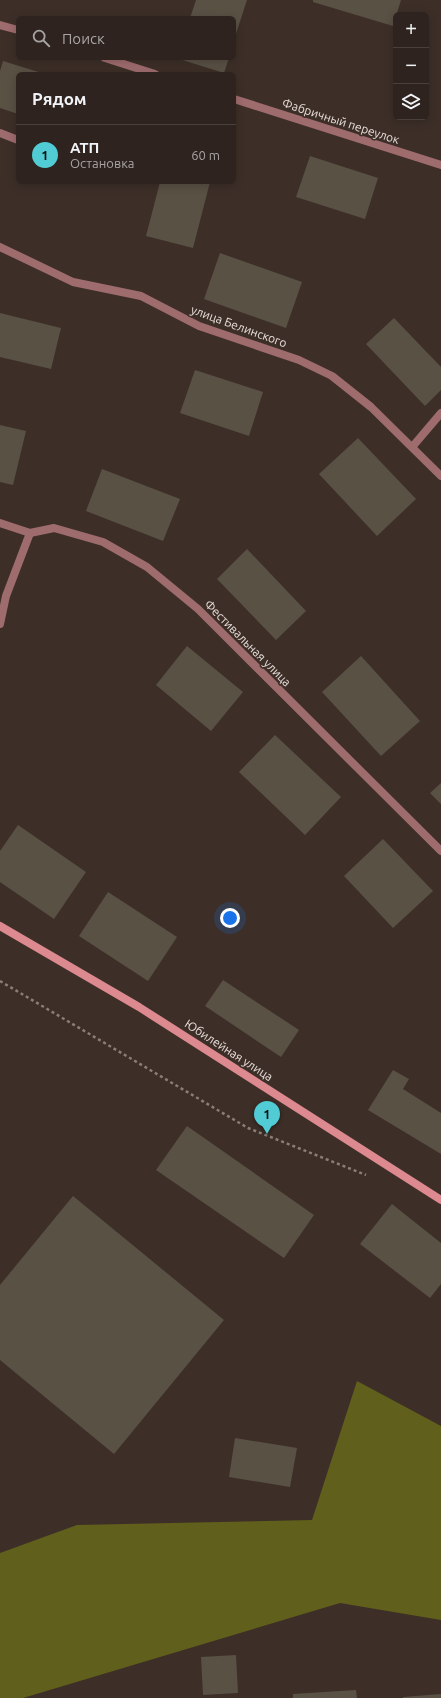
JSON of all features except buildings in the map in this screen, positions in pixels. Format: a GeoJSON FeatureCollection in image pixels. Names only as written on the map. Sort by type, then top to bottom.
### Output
{"type":"FeatureCollection","features":[{"type":"Feature","properties":{"kind":"street"},"geometry":{"type":"LineString","coordinates":[[0,25],[16,29]]}},
{"type":"Feature","properties":{"kind":"street"},"geometry":{"type":"LineString","coordinates":[[111,60],[149,72]]}},
{"type":"Feature","properties":{"kind":"street","name":"Фабричный переулок"},"geometry":{"type":"LineString","coordinates":[[236,100],[441,165]]}},
{"type":"Feature","properties":{"kind":"street"},"geometry":{"type":"LineString","coordinates":[[0,133],[16,139]]}},
{"type":"Feature","properties":{"kind":"street","name":"улица Белинского"},"geometry":{"type":"LineString","coordinates":[[0,247],[73,282],[141,296],[199,326],[300,360],[332,376],[371,407],[413,446],[441,476]]}},
{"type":"Feature","properties":{"kind":"street"},"geometry":{"type":"LineString","coordinates":[[413,446],[441,413]]}},
{"type":"Feature","properties":{"kind":"street","name":"Фестивальная улица"},"geometry":{"type":"LineString","coordinates":[[0,523],[30,532],[54,528],[103,542],[147,567],[198,609],[441,851]]}},
{"type":"Feature","properties":{"kind":"street"},"geometry":{"type":"LineString","coordinates":[[0,624],[6,596],[30,532]]}},
{"type":"Feature","properties":{"kind":"street","name":"Юбилейная улица"},"geometry":{"type":"LineString","coordinates":[[0,926],[139,1008],[441,1200]]}},
{"type":"Feature","properties":{"kind":"path"},"geometry":{"type":"LineString","coordinates":[[0,981],[248,1128],[373,1177]]}},
{"type":"Feature","properties":{"kind":"shaded area"},"geometry":{"type":"Polygon","coordinates":[[[357,1381],[441,1426],[441,1620],[340,1603],[23,1698],[0,1698],[0,1553],[77,1525],[312,1520],[357,1381]]]}},
{"type":"Feature","properties":{"kind":"place","name":"АТП"},"geometry":{"type":"Point","coordinates":[267,1134]}}]}
